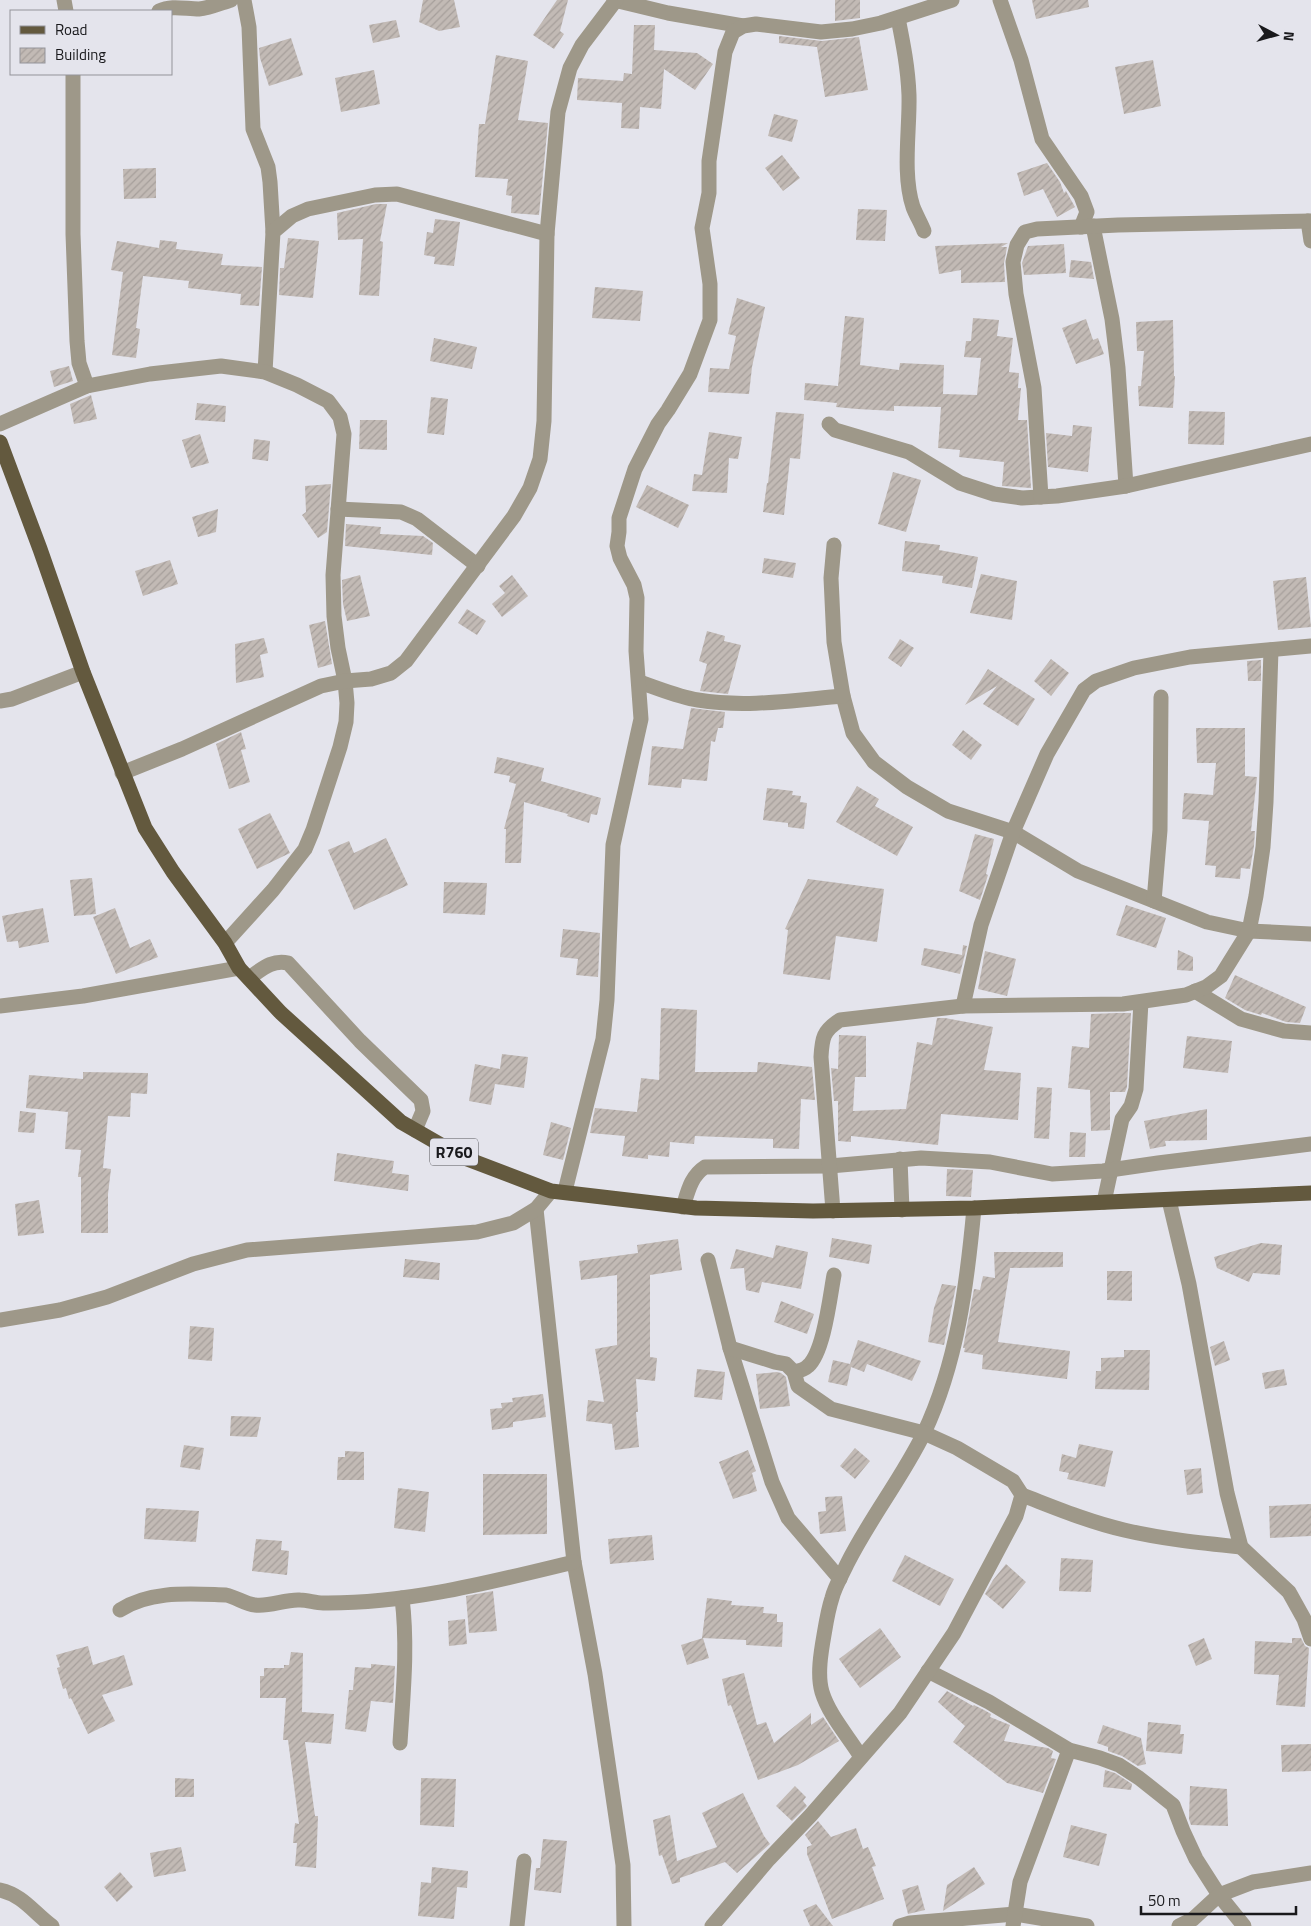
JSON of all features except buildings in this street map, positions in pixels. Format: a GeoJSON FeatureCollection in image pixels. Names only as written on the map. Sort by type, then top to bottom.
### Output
{"type":"FeatureCollection","features":[{"type":"Feature","properties":{"kind":"main road","name":"R760"},"geometry":{"type":"LineString","coordinates":[[0,442],[83,672],[145,828],[173,872],[225,943],[244,973],[281,1013],[400,1122],[462,1157],[558,1191],[683,1207],[833,1211],[902,1210],[1169,1200],[1311,1192]]}},
{"type":"Feature","properties":{"kind":"street"},"geometry":{"type":"LineString","coordinates":[[161,10],[176,7],[202,9],[231,0]]}},
{"type":"Feature","properties":{"kind":"street"},"geometry":{"type":"LineString","coordinates":[[244,0],[249,28],[252,129],[268,167],[273,232],[265,372]]}},
{"type":"Feature","properties":{"kind":"street"},"geometry":{"type":"LineString","coordinates":[[122,774],[321,686],[345,681],[372,679],[391,673],[406,661],[514,516],[530,488],[540,459],[544,421],[547,234],[558,112],[570,68],[582,45],[615,0],[668,13],[743,26],[756,24],[821,32],[852,29],[898,18],[952,0]]}},
{"type":"Feature","properties":{"kind":"street"},"geometry":{"type":"LineString","coordinates":[[1000,0],[1021,60],[1042,139],[1080,196],[1087,212],[1087,227],[1112,320],[1118,368],[1126,486]]}},
{"type":"Feature","properties":{"kind":"street"},"geometry":{"type":"LineString","coordinates":[[898,18],[907,70],[909,97],[906,156],[909,184],[912,206],[924,231]]}},
{"type":"Feature","properties":{"kind":"street"},"geometry":{"type":"LineString","coordinates":[[0,1320],[60,1310],[107,1297],[193,1264],[248,1250],[477,1232],[514,1222],[536,1209],[558,1191],[603,1039],[608,991],[613,845],[641,719],[636,651],[637,598],[634,585],[620,558],[617,546],[619,518],[635,469],[658,424],[690,374],[710,320],[710,284],[702,228],[709,193],[709,161],[725,52],[733,32],[743,26]]}},
{"type":"Feature","properties":{"kind":"street"},"geometry":{"type":"LineString","coordinates":[[72,75],[73,234],[77,341],[79,363],[87,386]]}},
{"type":"Feature","properties":{"kind":"street"},"geometry":{"type":"LineString","coordinates":[[273,232],[292,216],[308,209],[375,195],[397,194],[547,234]]}},
{"type":"Feature","properties":{"kind":"street"},"geometry":{"type":"LineString","coordinates":[[1041,497],[1034,388],[1016,294],[1013,262],[1017,245],[1025,232],[1037,229],[1087,227],[1310,221],[1311,241]]}},
{"type":"Feature","properties":{"kind":"street"},"geometry":{"type":"LineString","coordinates":[[0,424],[87,386],[150,374],[221,366],[265,372],[297,385],[328,401],[340,417],[344,434],[332,575],[334,616],[345,681],[346,722],[340,747],[305,849],[273,890],[225,943]]}},
{"type":"Feature","properties":{"kind":"street"},"geometry":{"type":"LineString","coordinates":[[829,424],[835,430],[909,452],[960,483],[994,494],[1022,498],[1126,486],[1311,444]]}},
{"type":"Feature","properties":{"kind":"street"},"geometry":{"type":"LineString","coordinates":[[338,508],[401,512],[417,519],[478,566]]}},
{"type":"Feature","properties":{"kind":"street"},"geometry":{"type":"LineString","coordinates":[[834,545],[830,578],[834,642],[843,696],[853,733],[874,762],[907,787],[948,811],[1013,832],[1078,871],[1207,922],[1250,931],[1311,934]]}},
{"type":"Feature","properties":{"kind":"street"},"geometry":{"type":"LineString","coordinates":[[963,1006],[982,925],[1013,832],[1047,754],[1084,690],[1096,681],[1134,668],[1190,656],[1311,646]]}},
{"type":"Feature","properties":{"kind":"street"},"geometry":{"type":"LineString","coordinates":[[833,1211],[821,1057],[822,1038],[829,1028],[840,1020],[963,1006],[1123,1004],[1141,1002],[1186,995],[1206,988],[1221,976],[1250,931],[1263,847],[1271,650]]}},
{"type":"Feature","properties":{"kind":"street"},"geometry":{"type":"LineString","coordinates":[[0,700],[12,699],[83,672]]}},
{"type":"Feature","properties":{"kind":"street"},"geometry":{"type":"LineString","coordinates":[[639,682],[696,700],[726,703],[756,703],[843,696]]}},
{"type":"Feature","properties":{"kind":"street"},"geometry":{"type":"LineString","coordinates":[[1154,901],[1160,830],[1161,697]]}},
{"type":"Feature","properties":{"kind":"street"},"geometry":{"type":"LineString","coordinates":[[0,1006],[244,973],[280,961],[288,963],[360,1041],[421,1100],[423,1111],[415,1130]]}},
{"type":"Feature","properties":{"kind":"street"},"geometry":{"type":"LineString","coordinates":[[1195,992],[1241,1019],[1284,1031],[1311,1033]]}},
{"type":"Feature","properties":{"kind":"street"},"geometry":{"type":"LineString","coordinates":[[1104,1202],[1122,1119],[1131,1106],[1136,1089],[1141,1002]]}},
{"type":"Feature","properties":{"kind":"street"},"geometry":{"type":"LineString","coordinates":[[683,1207],[692,1180],[697,1172],[705,1167],[830,1166],[921,1158],[990,1162],[1052,1174],[1111,1170],[1311,1144]]}},
{"type":"Feature","properties":{"kind":"street"},"geometry":{"type":"LineString","coordinates":[[900,1159],[902,1210]]}},
{"type":"Feature","properties":{"kind":"street"},"geometry":{"type":"LineString","coordinates":[[1169,1200],[1189,1284],[1227,1493],[1241,1547],[1252,1560],[1289,1592],[1304,1619],[1311,1639]]}},
{"type":"Feature","properties":{"kind":"street"},"geometry":{"type":"LineString","coordinates":[[861,1757],[827,1705],[821,1690],[822,1648],[832,1597],[861,1535],[924,1433],[947,1374],[961,1316],[970,1261],[974,1208]]}},
{"type":"Feature","properties":{"kind":"street"},"geometry":{"type":"LineString","coordinates":[[536,1209],[574,1562],[595,1674],[622,1855],[624,1926]]}},
{"type":"Feature","properties":{"kind":"street"},"geometry":{"type":"LineString","coordinates":[[708,1260],[730,1348],[772,1482],[788,1518],[840,1579]]}},
{"type":"Feature","properties":{"kind":"street"},"geometry":{"type":"LineString","coordinates":[[794,1372],[802,1370],[809,1365],[816,1354],[825,1326],[834,1275]]}},
{"type":"Feature","properties":{"kind":"street"},"geometry":{"type":"LineString","coordinates":[[730,1348],[786,1364],[794,1372],[798,1386],[831,1409],[924,1433],[957,1448],[1013,1481],[1022,1494],[1079,1517],[1122,1529],[1190,1542],[1241,1547]]}},
{"type":"Feature","properties":{"kind":"street"},"geometry":{"type":"LineString","coordinates":[[712,1926],[769,1859],[900,1713],[954,1633],[1016,1516],[1022,1494]]}},
{"type":"Feature","properties":{"kind":"street"},"geometry":{"type":"LineString","coordinates":[[120,1610],[129,1604],[166,1595],[226,1595],[236,1597],[253,1605],[294,1600],[321,1603],[402,1598],[466,1587],[574,1562]]}},
{"type":"Feature","properties":{"kind":"street"},"geometry":{"type":"LineString","coordinates":[[400,1743],[406,1664],[402,1598]]}},
{"type":"Feature","properties":{"kind":"street"},"geometry":{"type":"LineString","coordinates":[[928,1671],[989,1702],[1069,1750],[1119,1765],[1140,1778],[1174,1804],[1183,1831],[1196,1859],[1219,1895],[1244,1926]]}},
{"type":"Feature","properties":{"kind":"street"},"geometry":{"type":"LineString","coordinates":[[1014,1920],[1020,1882],[1069,1750]]}},
{"type":"Feature","properties":{"kind":"street"},"geometry":{"type":"LineString","coordinates":[[517,1926],[524,1861]]}},
{"type":"Feature","properties":{"kind":"street"},"geometry":{"type":"LineString","coordinates":[[1179,1926],[1193,1919],[1219,1895],[1253,1882],[1311,1873]]}},
{"type":"Feature","properties":{"kind":"street"},"geometry":{"type":"LineString","coordinates":[[0,1890],[9,1892],[26,1902],[52,1926]]}},
{"type":"Feature","properties":{"kind":"street"},"geometry":{"type":"LineString","coordinates":[[900,1926],[910,1922],[1014,1920],[1087,1926]]}}]}
